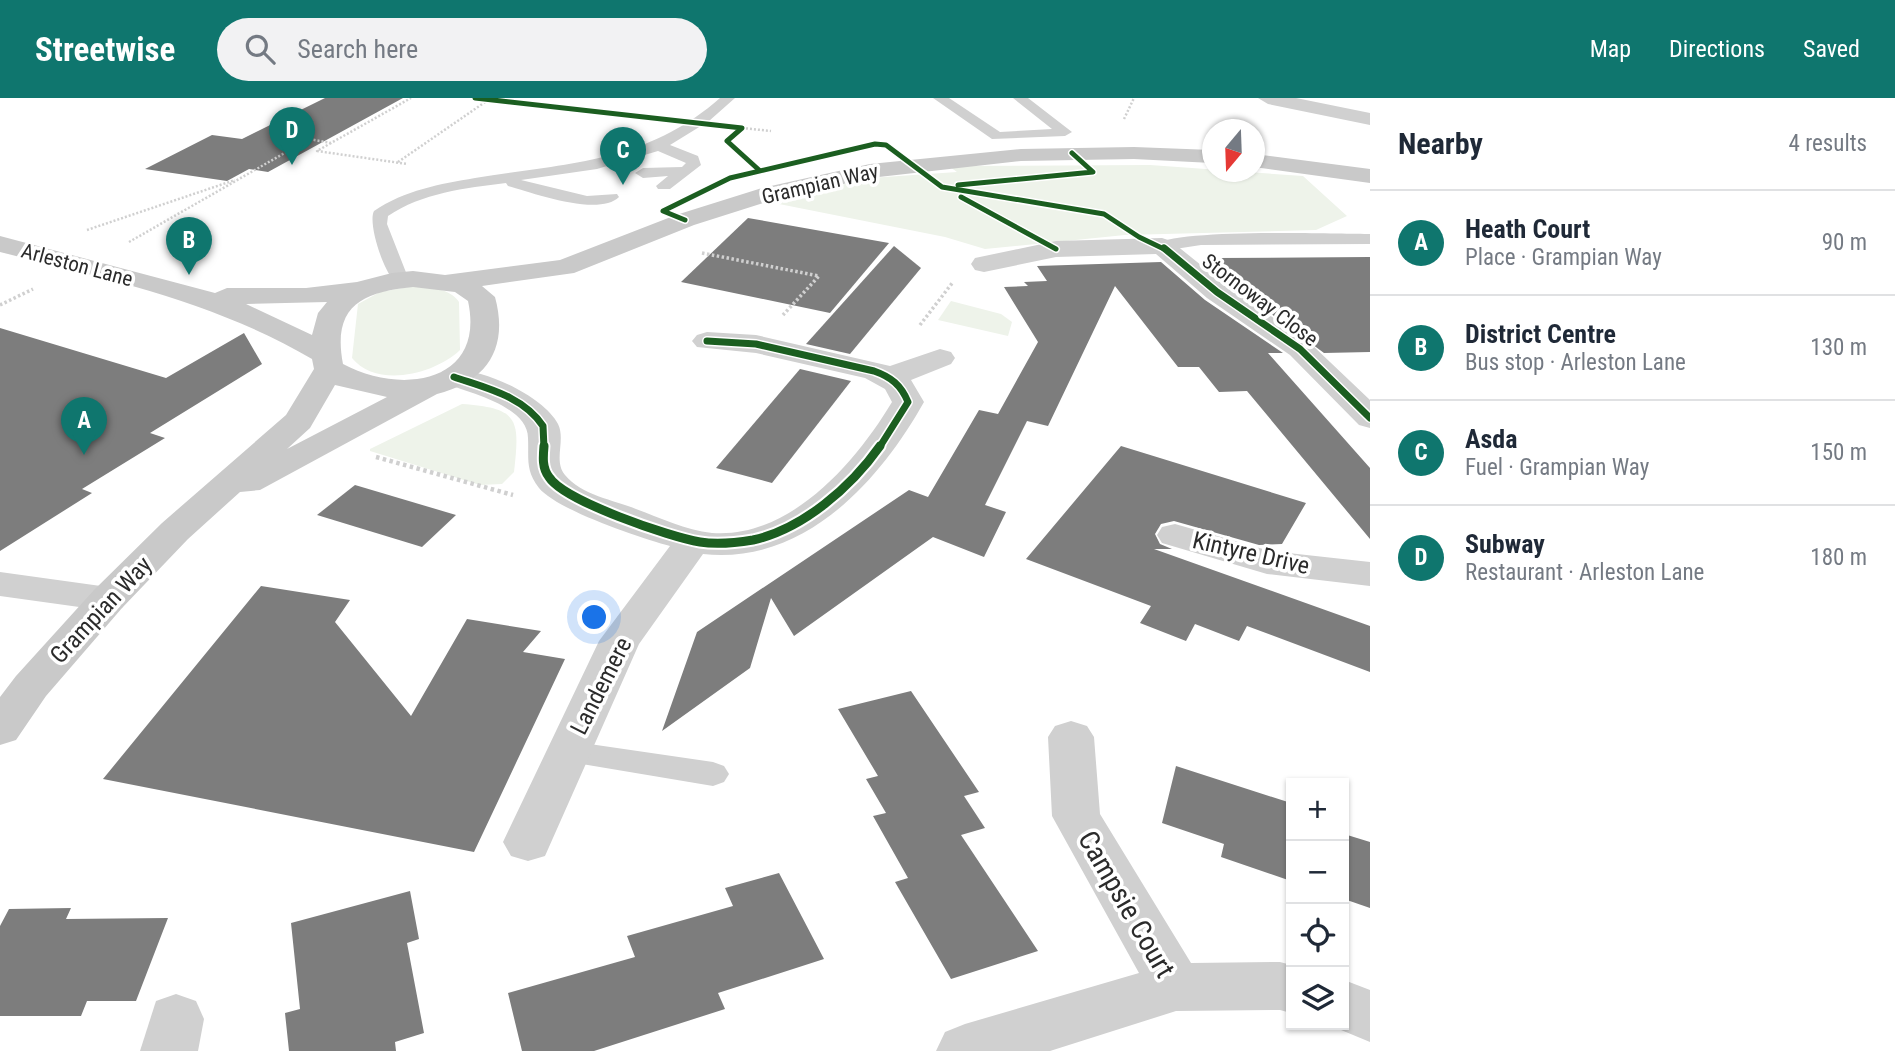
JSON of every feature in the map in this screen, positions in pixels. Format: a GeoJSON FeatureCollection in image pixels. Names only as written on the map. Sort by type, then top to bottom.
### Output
{"type":"FeatureCollection","features":[{"type":"Feature","properties":{"kind":"street"},"geometry":{"type":"LineString","coordinates":[[1268,98],[1370,119]]}},
{"type":"Feature","properties":{"kind":"street","name":"Grampian Way"},"geometry":{"type":"LineString","coordinates":[[449,282],[489,279],[565,267],[696,216],[770,193],[870,171],[1021,155],[1134,152],[1202,156]]}},
{"type":"Feature","properties":{"kind":"street"},"geometry":{"type":"LineString","coordinates":[[1265,161],[1370,176]]}},
{"type":"Feature","properties":{"kind":"street","name":"Arleston Lane"},"geometry":{"type":"LineString","coordinates":[[0,244],[195,295],[271,323],[327,362]]}},
{"type":"Feature","properties":{"kind":"street"},"geometry":{"type":"LineString","coordinates":[[984,264],[1056,249],[1162,246]]}},
{"type":"Feature","properties":{"kind":"street","name":"Stornoway Close"},"geometry":{"type":"LineString","coordinates":[[1162,246],[1217,292],[1300,349],[1337,382]]}},
{"type":"Feature","properties":{"kind":"street","name":"Grampian Way"},"geometry":{"type":"LineString","coordinates":[[486,323],[565,267]]}},
{"type":"Feature","properties":{"kind":"street"},"geometry":{"type":"LineString","coordinates":[[400,280],[449,282],[471,288],[481,297],[486,323],[481,352],[472,364],[442,382],[388,390],[344,380],[327,362],[325,335],[334,309],[357,290],[400,280]]}},
{"type":"Feature","properties":{"kind":"street","name":"Arleston Lane"},"geometry":{"type":"LineString","coordinates":[[195,295],[306,296],[357,290]]}},
{"type":"Feature","properties":{"kind":"street"},"geometry":{"type":"LineString","coordinates":[[707,341],[756,344],[896,374],[940,358]]}},
{"type":"Feature","properties":{"kind":"street","name":"Grampian Way"},"geometry":{"type":"LineString","coordinates":[[0,729],[31,686],[108,599],[175,531],[212,501],[299,421],[327,362]]}},
{"type":"Feature","properties":{"kind":"street"},"geometry":{"type":"LineString","coordinates":[[442,382],[520,402],[540,418],[545,434],[542,459],[547,474],[554,484],[569,494],[656,530],[693,541],[727,544],[768,535],[798,520],[844,488],[883,443],[908,402],[896,374]]}},
{"type":"Feature","properties":{"kind":"street"},"geometry":{"type":"LineString","coordinates":[[1337,382],[1370,381]]}},
{"type":"Feature","properties":{"kind":"street","name":"Grampian Way"},"geometry":{"type":"LineString","coordinates":[[212,501],[442,382]]}},
{"type":"Feature","properties":{"kind":"street"},"geometry":{"type":"LineString","coordinates":[[1337,382],[1370,418]]}},
{"type":"Feature","properties":{"kind":"street","name":"Kintyre Drive"},"geometry":{"type":"LineString","coordinates":[[1175,534],[1267,562],[1370,574]]}},
{"type":"Feature","properties":{"kind":"street","name":"Landemere"},"geometry":{"type":"LineString","coordinates":[[528,842],[620,642],[693,541]]}},
{"type":"Feature","properties":{"kind":"street"},"geometry":{"type":"LineString","coordinates":[[0,584],[108,599]]}},
{"type":"Feature","properties":{"kind":"street","name":"Campsie Court"},"geometry":{"type":"LineString","coordinates":[[1071,737],[1076,816],[1176,987]]}},
{"type":"Feature","properties":{"kind":"street"},"geometry":{"type":"LineString","coordinates":[[965,1051],[1176,987],[1286,988]]}},
{"type":"Feature","properties":{"kind":"street"},"geometry":{"type":"LineString","coordinates":[[1349,1007],[1370,1017]]}},
{"type":"Feature","properties":{"kind":"lane"},"geometry":{"type":"LineString","coordinates":[[400,280],[379,224],[380,214],[390,204],[434,189],[622,159],[658,146],[700,124],[727,98]]}},
{"type":"Feature","properties":{"kind":"lane"},"geometry":{"type":"LineString","coordinates":[[940,98],[997,135],[1065,132],[1020,98]]}},
{"type":"Feature","properties":{"kind":"lane"},"geometry":{"type":"LineString","coordinates":[[654,180],[688,171],[694,165],[693,159],[658,146]]}},
{"type":"Feature","properties":{"kind":"lane"},"geometry":{"type":"LineString","coordinates":[[605,149],[622,159]]}},
{"type":"Feature","properties":{"kind":"lane"},"geometry":{"type":"LineString","coordinates":[[496,181],[512,164]]}},
{"type":"Feature","properties":{"kind":"lane"},"geometry":{"type":"LineString","coordinates":[[496,181],[567,197],[601,191],[548,192]]}},
{"type":"Feature","properties":{"kind":"lane"},"geometry":{"type":"LineString","coordinates":[[1162,246],[1201,240],[1370,239]]}},
{"type":"Feature","properties":{"kind":"lane"},"geometry":{"type":"LineString","coordinates":[[569,752],[713,774]]}},
{"type":"Feature","properties":{"kind":"path"},"geometry":{"type":"LineString","coordinates":[[411,98],[317,151],[423,166],[434,189]]}},
{"type":"Feature","properties":{"kind":"path"},"geometry":{"type":"LineString","coordinates":[[475,98],[493,99]]}},
{"type":"Feature","properties":{"kind":"path"},"geometry":{"type":"LineString","coordinates":[[397,163],[493,99]]}},
{"type":"Feature","properties":{"kind":"path"},"geometry":{"type":"LineString","coordinates":[[700,124],[738,131],[771,131]]}},
{"type":"Feature","properties":{"kind":"path"},"geometry":{"type":"LineString","coordinates":[[124,245],[309,139],[331,143]]}},
{"type":"Feature","properties":{"kind":"path"},"geometry":{"type":"LineString","coordinates":[[31,252],[60,239],[246,177]]}},
{"type":"Feature","properties":{"kind":"path"},"geometry":{"type":"LineString","coordinates":[[896,374],[900,355],[960,272],[984,264]]}},
{"type":"Feature","properties":{"kind":"path"},"geometry":{"type":"LineString","coordinates":[[0,305],[37,287]]}},
{"type":"Feature","properties":{"kind":"path"},"geometry":{"type":"LineString","coordinates":[[329,442],[505,495],[569,494]]}},
{"type":"Feature","properties":{"kind":"shaded area"},"geometry":{"type":"Polygon","coordinates":[[[1150,165],[1202,169],[1202,182],[1265,182],[1265,173],[1303,176],[1347,216],[1316,230],[1125,235],[985,249],[945,237],[769,202],[870,178],[957,172],[950,167],[1150,165]]]}},
{"type":"Feature","properties":{"kind":"shaded area"},"geometry":{"type":"Polygon","coordinates":[[[415,286],[445,291],[459,302],[460,350],[436,366],[406,375],[376,373],[363,368],[352,358],[358,304],[380,292],[415,286]]]}},
{"type":"Feature","properties":{"kind":"shaded area"},"geometry":{"type":"Polygon","coordinates":[[[951,301],[1001,314],[1012,322],[1008,336],[938,320],[951,301]]]}},
{"type":"Feature","properties":{"kind":"shaded area"},"geometry":{"type":"Polygon","coordinates":[[[462,404],[495,409],[512,420],[516,440],[514,472],[502,484],[480,485],[370,451],[370,449],[462,404]]]}},
{"type":"Feature","properties":{"kind":"building"},"geometry":{"type":"Polygon","coordinates":[[[325,98],[403,98],[268,172],[249,169],[227,181],[145,169],[212,135],[242,139],[325,98]]]}},
{"type":"Feature","properties":{"kind":"building"},"geometry":{"type":"Polygon","coordinates":[[[748,218],[889,243],[830,313],[681,282],[748,218]]]}},
{"type":"Feature","properties":{"kind":"building"},"geometry":{"type":"Polygon","coordinates":[[[894,246],[921,268],[850,354],[806,344],[894,246]]]}},
{"type":"Feature","properties":{"kind":"building"},"geometry":{"type":"Polygon","coordinates":[[[1370,257],[1370,352],[1324,353],[1200,261],[1219,260],[1217,258],[1370,257]]]}},
{"type":"Feature","properties":{"kind":"building"},"geometry":{"type":"Polygon","coordinates":[[[1161,262],[1205,300],[1283,353],[1268,353],[1370,468],[1370,539],[1247,391],[1219,392],[1199,367],[1178,367],[1115,286],[1048,426],[1027,421],[985,505],[1006,512],[984,557],[933,537],[794,636],[771,598],[750,668],[662,731],[697,632],[909,490],[928,497],[979,410],[998,414],[1038,342],[1004,287],[1028,286],[1024,282],[1047,281],[1037,266],[1161,262]]]}},
{"type":"Feature","properties":{"kind":"building"},"geometry":{"type":"Polygon","coordinates":[[[0,328],[166,378],[244,333],[262,364],[150,433],[165,438],[82,489],[92,493],[0,551],[0,328]]]}},
{"type":"Feature","properties":{"kind":"building"},"geometry":{"type":"Polygon","coordinates":[[[800,369],[851,381],[772,483],[716,468],[800,369]]]}},
{"type":"Feature","properties":{"kind":"building"},"geometry":{"type":"Polygon","coordinates":[[[1121,446],[1306,503],[1282,544],[1259,545],[1174,521],[1161,524],[1155,534],[1160,544],[1172,549],[1154,549],[1370,626],[1370,672],[1247,626],[1239,641],[1195,624],[1186,641],[1140,623],[1151,606],[1026,559],[1121,446]]]}},
{"type":"Feature","properties":{"kind":"building"},"geometry":{"type":"Polygon","coordinates":[[[355,485],[456,515],[422,547],[317,515],[355,485]]]}},
{"type":"Feature","properties":{"kind":"building"},"geometry":{"type":"Polygon","coordinates":[[[261,586],[350,600],[335,622],[411,716],[467,619],[541,631],[523,652],[565,659],[474,852],[103,779],[261,586]]]}},
{"type":"Feature","properties":{"kind":"building"},"geometry":{"type":"Polygon","coordinates":[[[911,691],[979,792],[964,796],[985,828],[961,835],[1038,951],[951,979],[895,882],[908,878],[873,816],[886,813],[866,779],[878,776],[838,709],[911,691]]]}},
{"type":"Feature","properties":{"kind":"building"},"geometry":{"type":"Polygon","coordinates":[[[1176,766],[1286,801],[1286,879],[1221,857],[1224,844],[1162,823],[1176,766]]]}},
{"type":"Feature","properties":{"kind":"building"},"geometry":{"type":"Polygon","coordinates":[[[1349,836],[1370,842],[1370,908],[1349,901],[1349,836]]]}},
{"type":"Feature","properties":{"kind":"building"},"geometry":{"type":"Polygon","coordinates":[[[779,873],[824,959],[718,993],[725,1009],[594,1051],[522,1051],[508,993],[635,957],[627,936],[733,906],[725,888],[779,873]]]}},
{"type":"Feature","properties":{"kind":"building"},"geometry":{"type":"Polygon","coordinates":[[[410,891],[419,939],[407,943],[424,1033],[395,1042],[396,1051],[289,1051],[285,1013],[300,1009],[291,923],[410,891]]]}},
{"type":"Feature","properties":{"kind":"building"},"geometry":{"type":"Polygon","coordinates":[[[71,908],[66,919],[168,918],[136,1001],[87,1001],[81,1016],[0,1016],[0,926],[9,909],[71,908]]]}},
{"type":"Feature","properties":{"kind":"cycle path"},"geometry":{"type":"LineString","coordinates":[[475,98],[742,128],[727,141],[759,170]]}},
{"type":"Feature","properties":{"kind":"cycle path"},"geometry":{"type":"LineString","coordinates":[[685,220],[663,211],[730,178],[875,144],[886,145],[942,187],[1104,214],[1139,237],[1162,246],[1217,292],[1300,349],[1370,418]]}},
{"type":"Feature","properties":{"kind":"cycle path"},"geometry":{"type":"LineString","coordinates":[[958,185],[1093,172],[1072,153]]}},
{"type":"Feature","properties":{"kind":"cycle path"},"geometry":{"type":"LineString","coordinates":[[961,197],[1056,249]]}},
{"type":"Feature","properties":{"kind":"cycle path"},"geometry":{"type":"LineString","coordinates":[[454,377],[495,391],[536,415],[543,426],[543,462],[546,472],[553,483],[568,495],[662,532],[714,544],[756,539],[783,529],[810,514],[856,475],[894,427],[908,402],[903,390],[895,382],[874,371],[756,344],[707,341]]}},
{"type":"Feature","properties":{"kind":"place","name":"Subway"},"geometry":{"type":"Point","coordinates":[292,165]}},
{"type":"Feature","properties":{"kind":"place","name":"Asda"},"geometry":{"type":"Point","coordinates":[623,185]}},
{"type":"Feature","properties":{"kind":"place","name":"District Centre"},"geometry":{"type":"Point","coordinates":[189,275]}},
{"type":"Feature","properties":{"kind":"place","name":"Heath Court"},"geometry":{"type":"Point","coordinates":[84,455]}}]}
